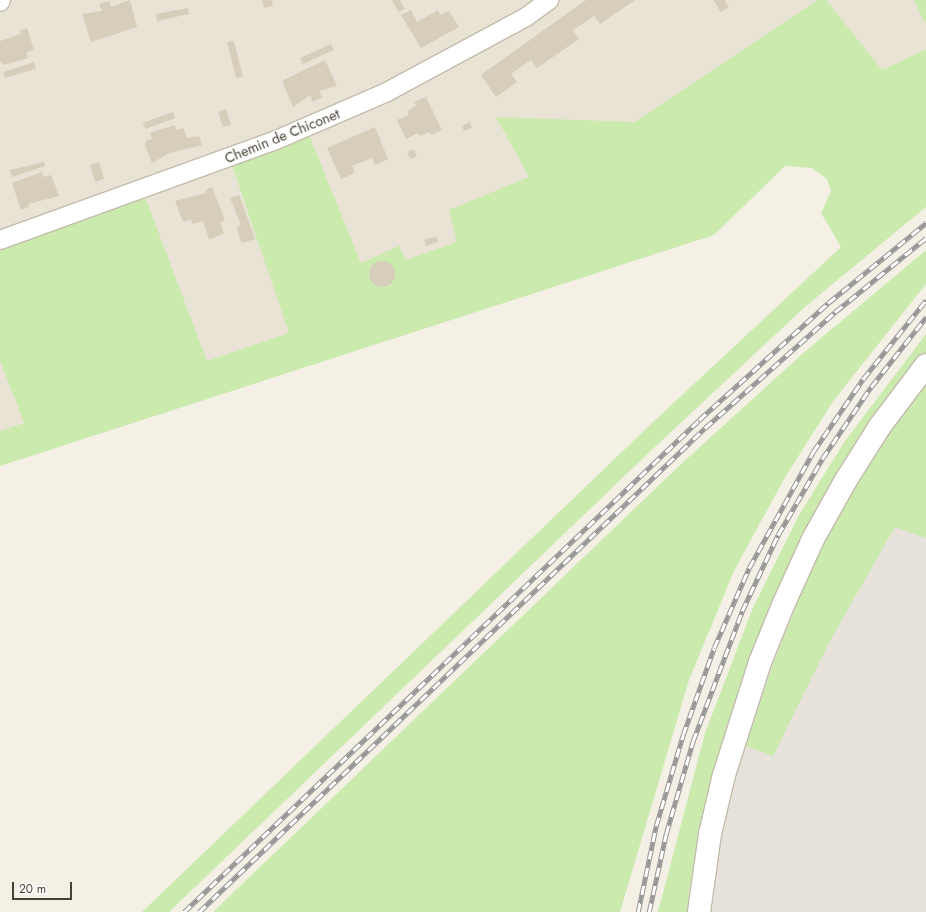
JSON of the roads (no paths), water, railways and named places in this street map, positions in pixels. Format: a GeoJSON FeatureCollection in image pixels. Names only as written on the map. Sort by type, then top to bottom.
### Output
{"type":"FeatureCollection","features":[{"type":"Feature","properties":{"kind":"street","name":"Chemin de Chiconet"},"geometry":{"type":"LineString","coordinates":[[0,240],[274,141],[385,93],[526,17],[549,0]]}},
{"type":"Feature","properties":{"kind":"street"},"geometry":{"type":"LineString","coordinates":[[699,912],[710,834],[724,775],[760,662],[784,603],[812,539],[846,480],[880,426],[926,365]]}},
{"type":"Feature","properties":{"kind":"railway"},"geometry":{"type":"LineString","coordinates":[[184,912],[699,420],[828,303],[926,223]]}},
{"type":"Feature","properties":{"kind":"railway"},"geometry":{"type":"LineString","coordinates":[[199,912],[705,428],[835,312],[926,238]]}},
{"type":"Feature","properties":{"kind":"railway"},"geometry":{"type":"LineString","coordinates":[[638,912],[656,826],[683,735],[714,648],[749,568],[813,452],[863,379],[926,300]]}},
{"type":"Feature","properties":{"kind":"railway"},"geometry":{"type":"LineString","coordinates":[[649,912],[666,834],[693,741],[742,611],[778,535],[822,459],[871,387],[926,317]]}}]}
